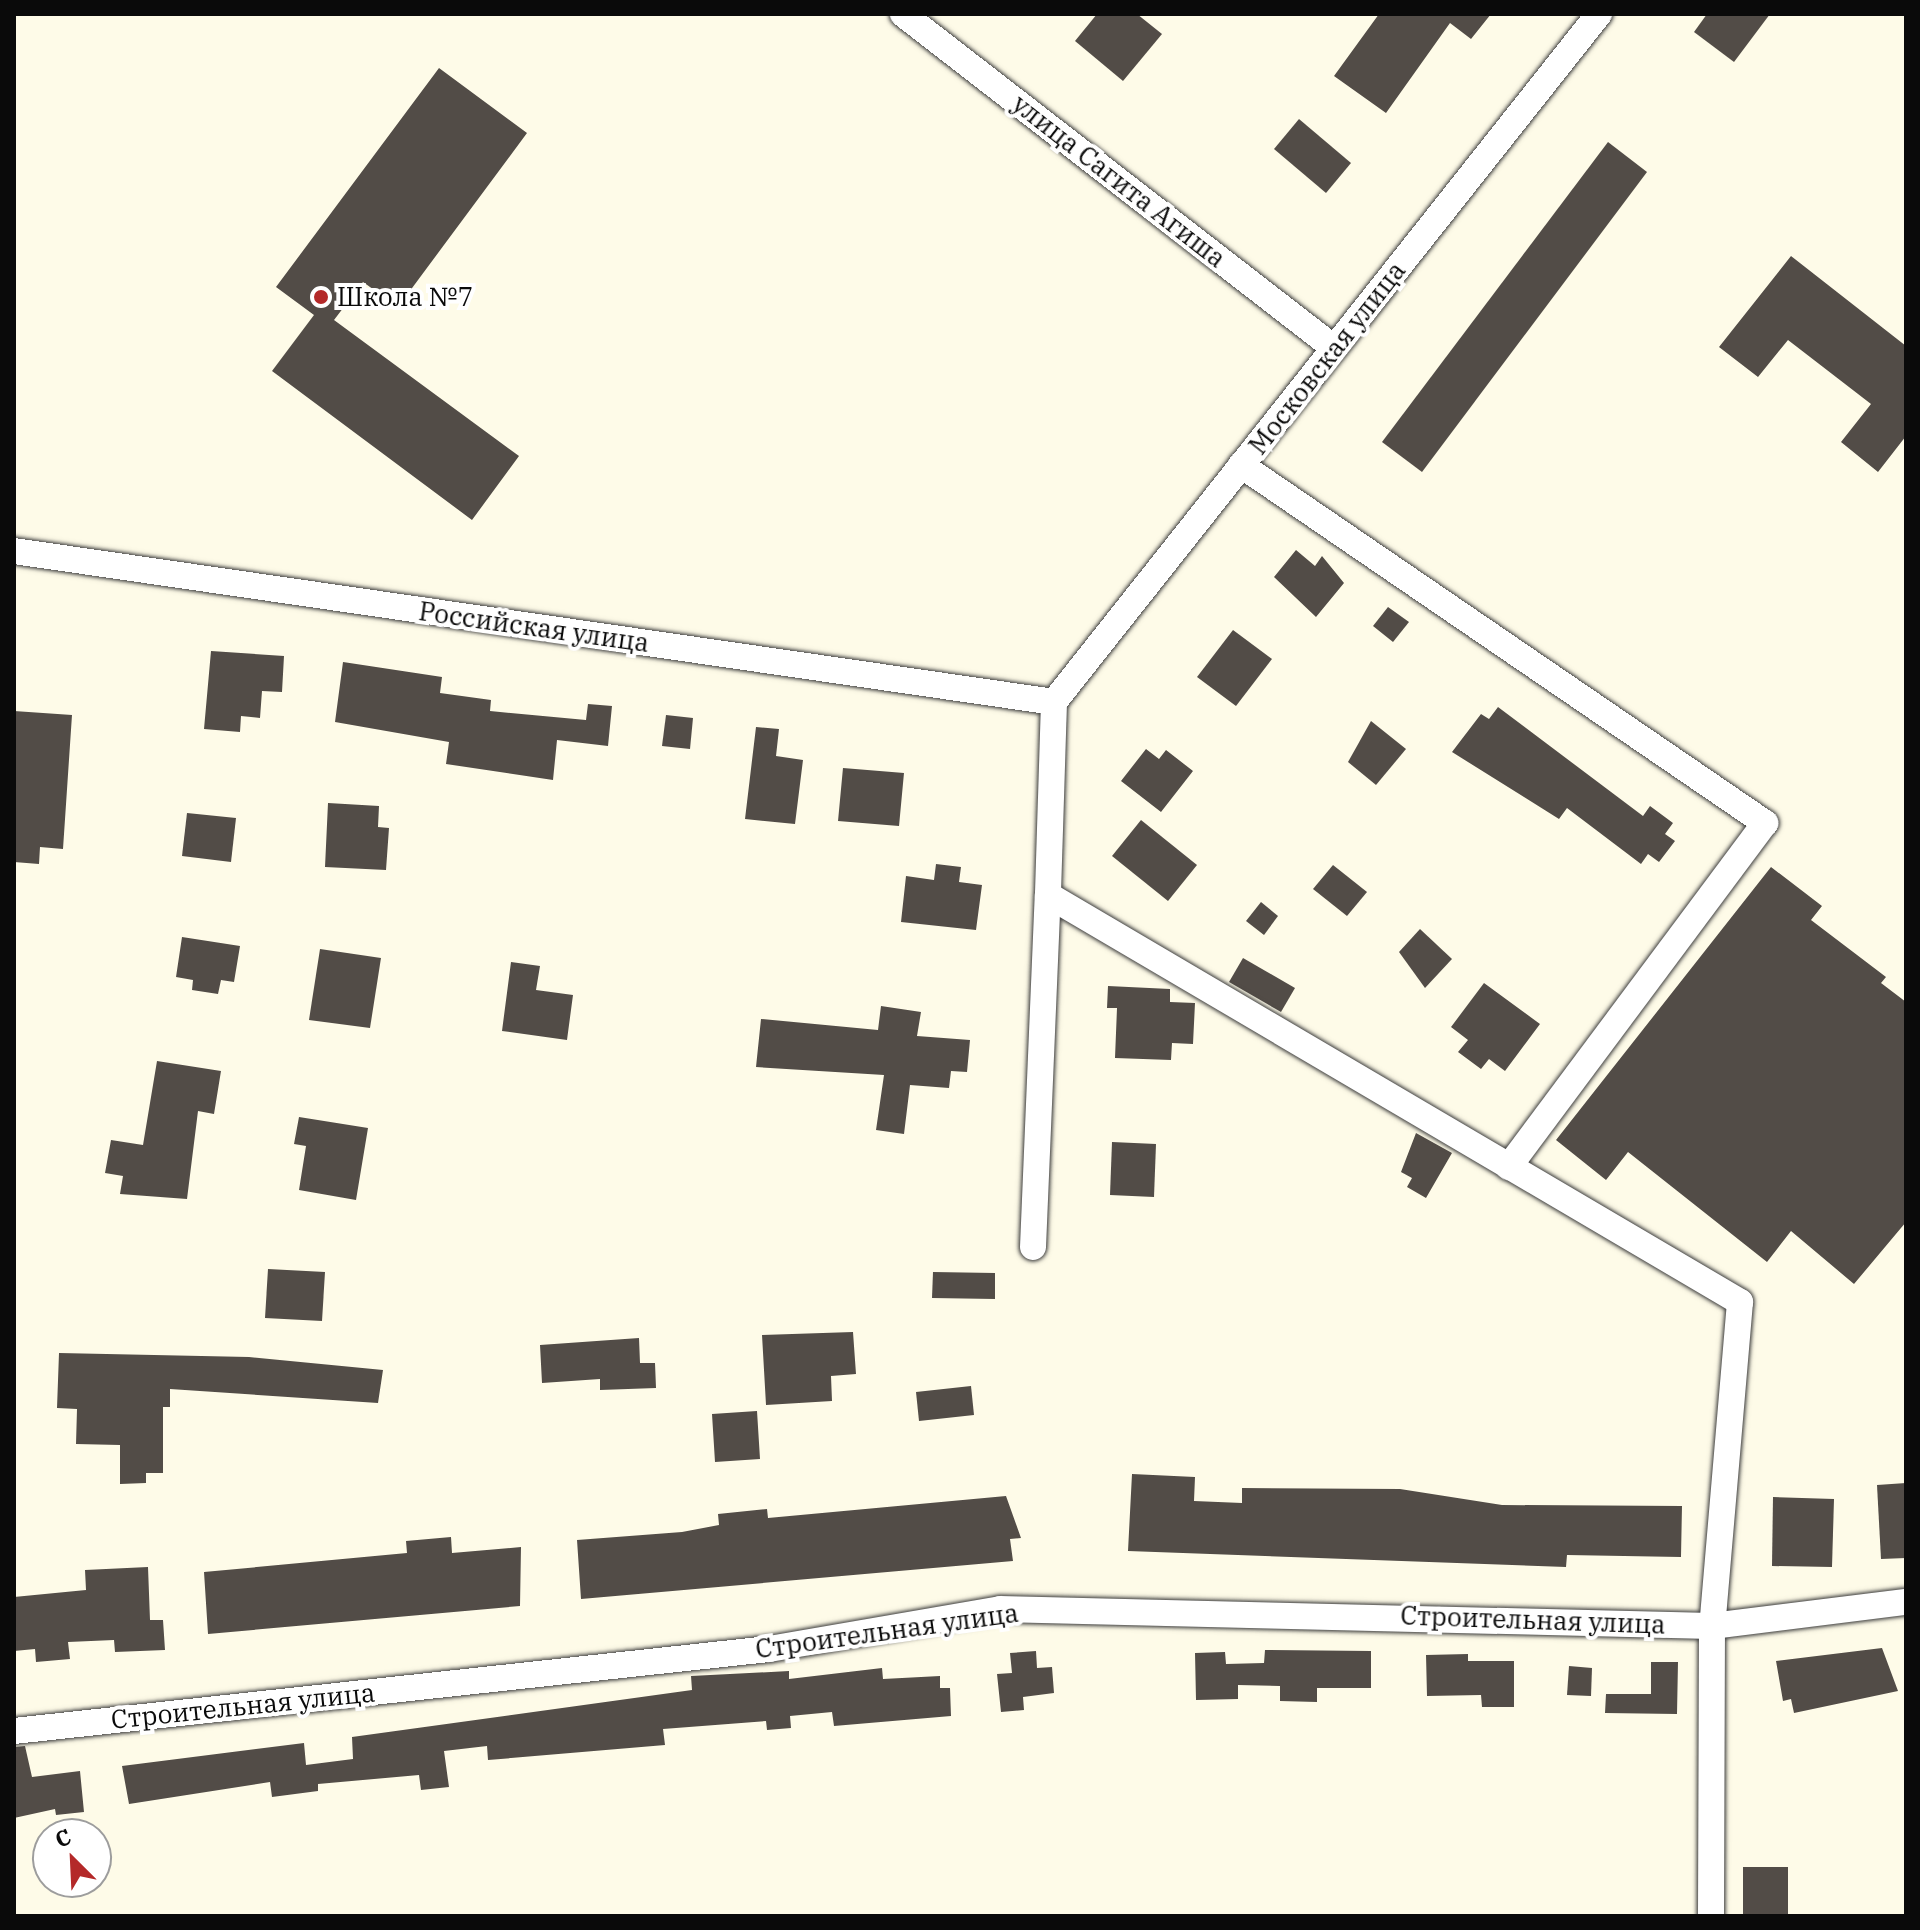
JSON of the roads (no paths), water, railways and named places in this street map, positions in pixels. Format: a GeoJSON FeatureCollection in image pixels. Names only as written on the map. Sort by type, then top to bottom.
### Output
{"type":"FeatureCollection","features":[{"type":"Feature","properties":{"kind":"street","name":"улица Сагита Агиша"},"geometry":{"type":"LineString","coordinates":[[903,14],[1334,348]]}},
{"type":"Feature","properties":{"kind":"street","name":"Московская улица"},"geometry":{"type":"LineString","coordinates":[[1054,702],[1599,14]]}},
{"type":"Feature","properties":{"kind":"street"},"geometry":{"type":"LineString","coordinates":[[1241,465],[1765,823],[1509,1167]]}},
{"type":"Feature","properties":{"kind":"street","name":"Российская улица"},"geometry":{"type":"LineString","coordinates":[[14,551],[1054,702]]}},
{"type":"Feature","properties":{"kind":"street"},"geometry":{"type":"LineString","coordinates":[[1033,1247],[1054,702]]}},
{"type":"Feature","properties":{"kind":"street"},"geometry":{"type":"LineString","coordinates":[[1048,895],[1740,1302],[1712,1626],[1711,1916]]}},
{"type":"Feature","properties":{"kind":"street","name":"Строительная улица"},"geometry":{"type":"LineString","coordinates":[[14,1731],[769,1649],[1000,1609],[1712,1626],[1906,1602]]}},
{"type":"Feature","properties":{"kind":"place","name":"Школа №7"},"geometry":{"type":"Point","coordinates":[321,297]}}]}
